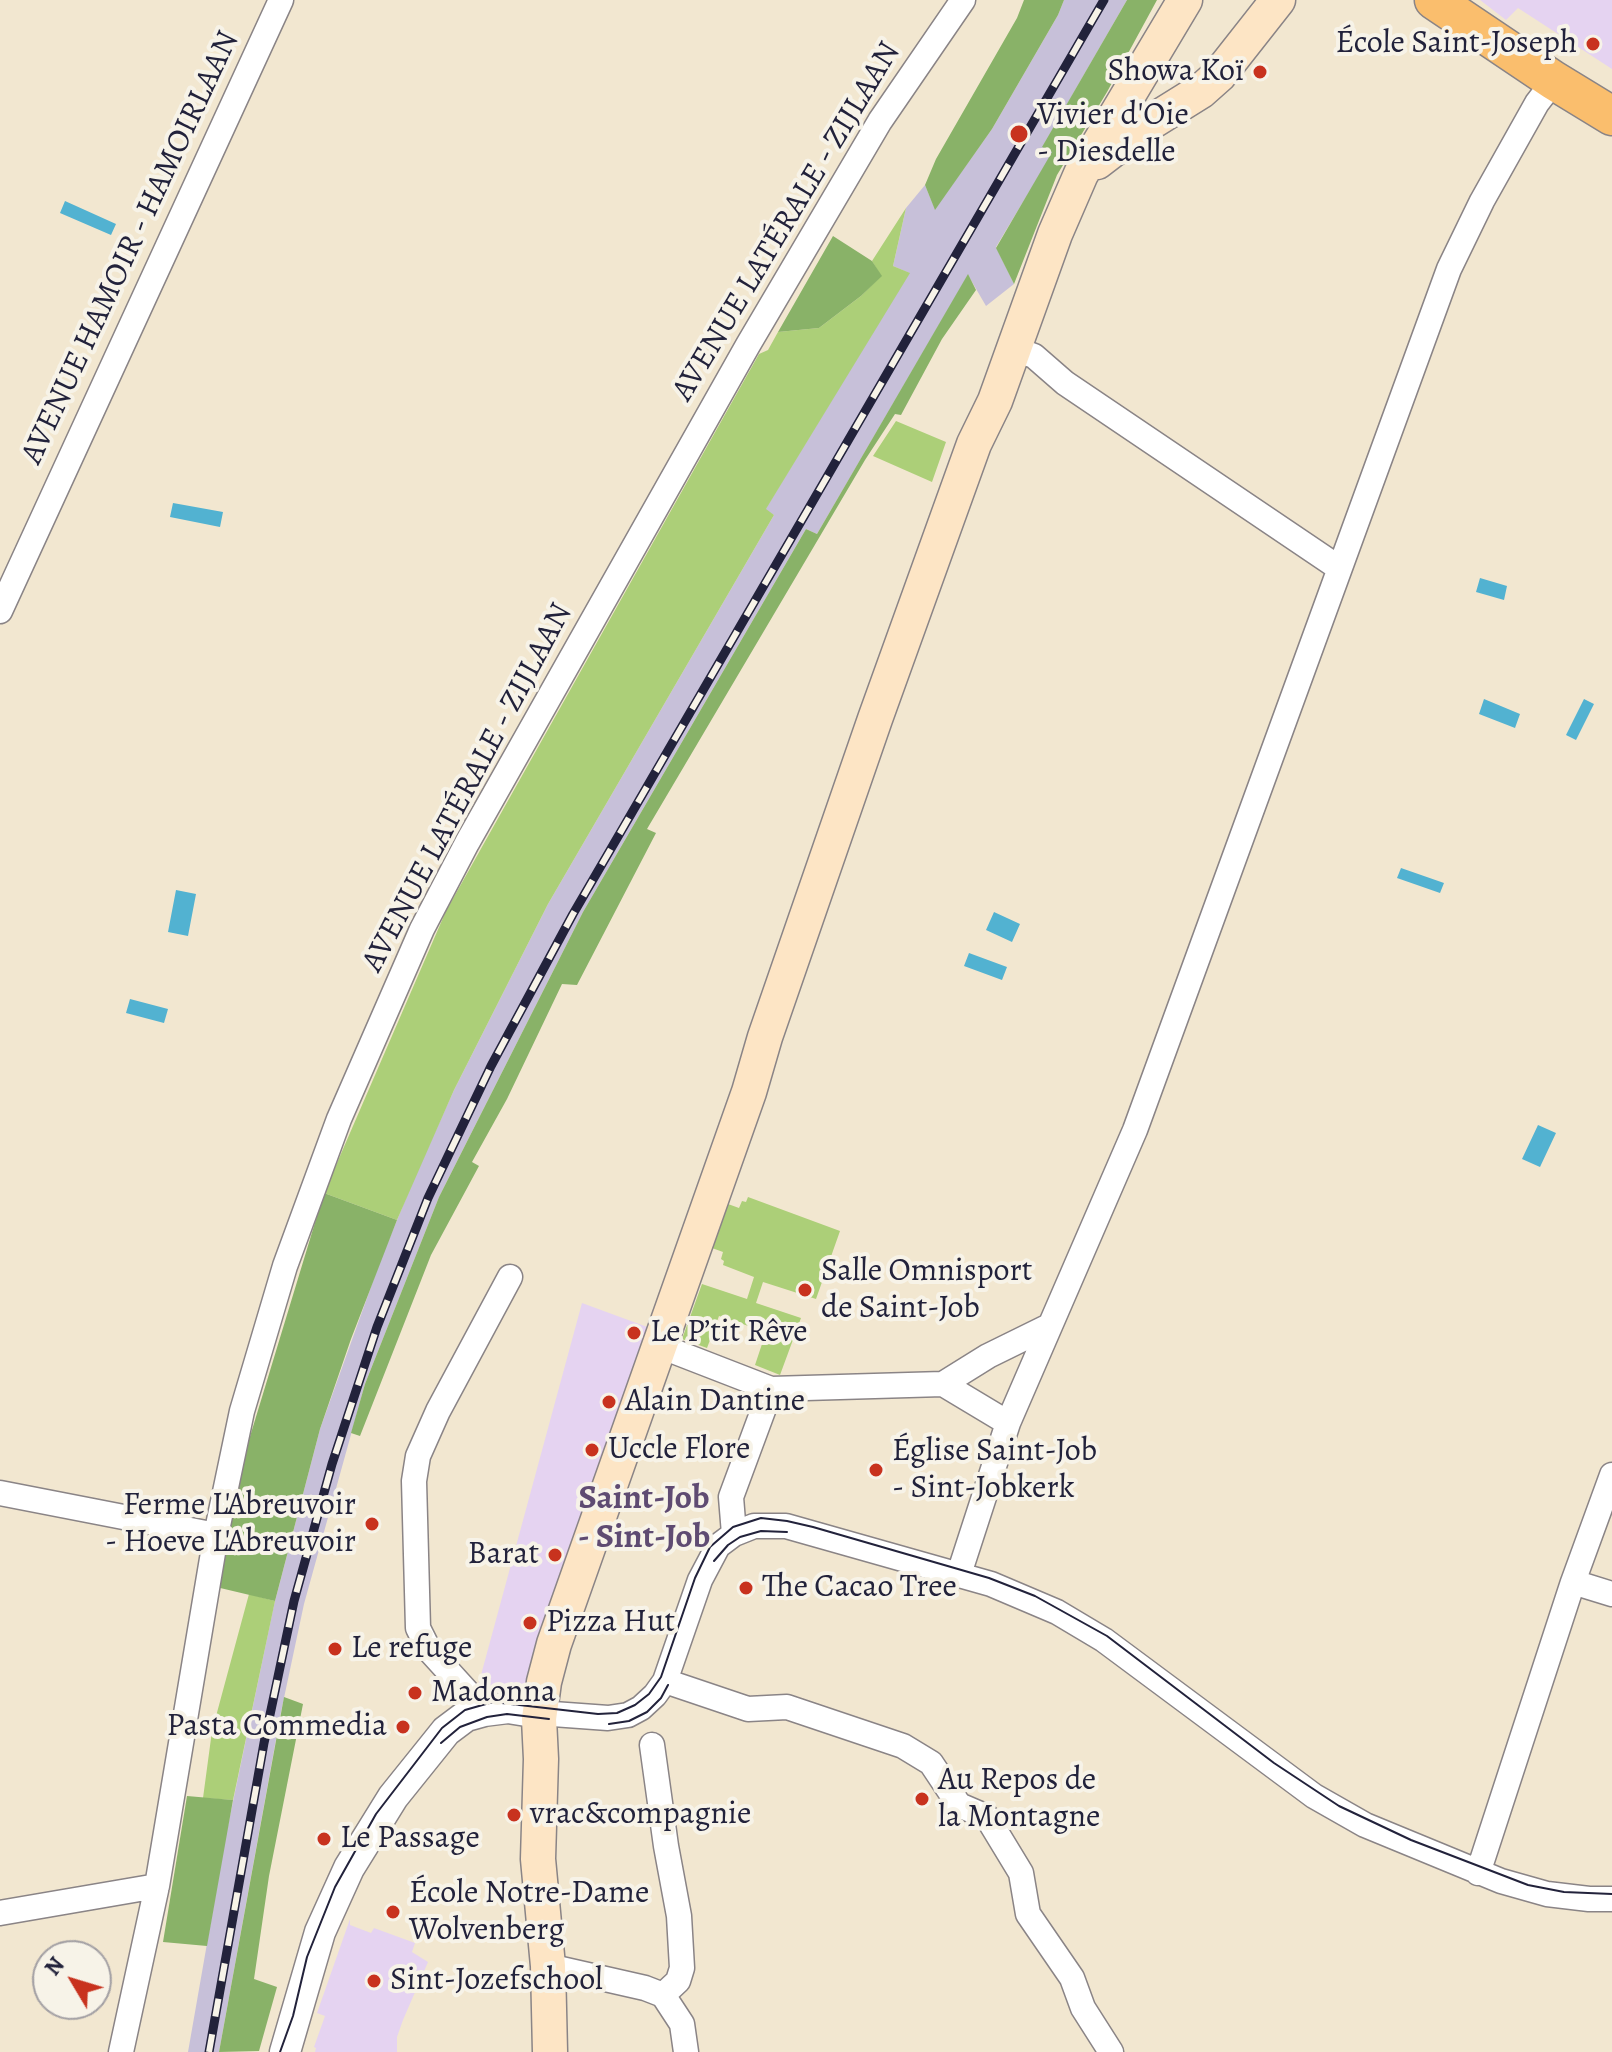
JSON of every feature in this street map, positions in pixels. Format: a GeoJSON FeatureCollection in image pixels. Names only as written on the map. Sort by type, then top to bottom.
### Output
{"type":"FeatureCollection","features":[{"type":"Feature","properties":{"kind":"main road"},"geometry":{"type":"LineString","coordinates":[[550,2052],[548,1966],[538,1859],[539,1713],[556,1638],[969,456],[995,401],[1055,234],[1081,174],[1185,0]]}},
{"type":"Feature","properties":{"kind":"main road"},"geometry":{"type":"LineString","coordinates":[[1072,194],[1096,163],[1158,117],[1201,91],[1219,75],[1278,0]]}},
{"type":"Feature","properties":{"kind":"main road"},"geometry":{"type":"LineString","coordinates":[[1434,0],[1612,116]]}},
{"type":"Feature","properties":{"kind":"street","name":"AVENUE HAMOIR - HAMOIRLAAN"},"geometry":{"type":"LineString","coordinates":[[0,611],[281,0]]}},
{"type":"Feature","properties":{"kind":"street","name":"AVENUE LATÉRALE - ZIJLAAN"},"geometry":{"type":"LineString","coordinates":[[121,2052],[157,1886],[216,1535],[242,1411],[295,1236],[339,1119],[422,929],[467,843],[756,331],[880,121],[963,0]]}},
{"type":"Feature","properties":{"kind":"street"},"geometry":{"type":"LineString","coordinates":[[959,1574],[1008,1423],[1135,1130],[1213,923],[1449,269],[1537,103],[1554,81]]}},
{"type":"Feature","properties":{"kind":"street"},"geometry":{"type":"LineString","coordinates":[[1130,92],[1137,108],[1146,115],[1158,117]]}},
{"type":"Feature","properties":{"kind":"street"},"geometry":{"type":"LineString","coordinates":[[1015,349],[1034,356],[1065,383],[1339,568]]}},
{"type":"Feature","properties":{"kind":"street"},"geometry":{"type":"LineString","coordinates":[[480,1712],[479,1705],[429,1650],[418,1628],[414,1481],[418,1456],[438,1411],[510,1277]]}},
{"type":"Feature","properties":{"kind":"street"},"geometry":{"type":"LineString","coordinates":[[660,1346],[771,1389],[943,1384],[988,1356],[1049,1326]]}},
{"type":"Feature","properties":{"kind":"street"},"geometry":{"type":"LineString","coordinates":[[943,1384],[1008,1423]]}},
{"type":"Feature","properties":{"kind":"street"},"geometry":{"type":"LineString","coordinates":[[734,1534],[731,1497],[771,1389]]}},
{"type":"Feature","properties":{"kind":"street"},"geometry":{"type":"LineString","coordinates":[[1478,1873],[1573,1582],[1612,1475]]}},
{"type":"Feature","properties":{"kind":"street"},"geometry":{"type":"LineString","coordinates":[[0,1493],[216,1535]]}},
{"type":"Feature","properties":{"kind":"street"},"geometry":{"type":"LineString","coordinates":[[285,2052],[320,1932],[359,1850],[393,1797],[434,1744],[456,1722],[480,1712],[508,1708],[596,1718],[628,1715],[649,1702],[665,1681],[707,1562],[718,1546],[734,1534],[754,1526],[786,1526],[959,1574],[1033,1601],[1114,1648],[1314,1796],[1365,1825],[1478,1873],[1547,1894],[1612,1899]]}},
{"type":"Feature","properties":{"kind":"street"},"geometry":{"type":"LineString","coordinates":[[1573,1582],[1612,1594]]}},
{"type":"Feature","properties":{"kind":"street"},"geometry":{"type":"LineString","coordinates":[[665,1681],[748,1709],[787,1707],[903,1746],[931,1763],[959,1805],[987,1817],[1021,1873],[1028,1914],[1072,1978],[1083,2008],[1111,2052]]}},
{"type":"Feature","properties":{"kind":"street"},"geometry":{"type":"LineString","coordinates":[[652,1745],[679,1916],[682,1968],[678,1981],[663,1995]]}},
{"type":"Feature","properties":{"kind":"street"},"geometry":{"type":"LineString","coordinates":[[0,1913],[157,1886]]}},
{"type":"Feature","properties":{"kind":"street"},"geometry":{"type":"LineString","coordinates":[[548,1966],[663,1995],[682,2024],[686,2052]]}},
{"type":"Feature","properties":{"kind":"shaded area"},"geometry":{"type":"Polygon","coordinates":[[[1064,0],[1127,0],[1043,146],[1053,152],[996,247],[1014,284],[986,306],[968,275],[817,534],[806,529],[583,912],[439,1197],[365,1384],[304,1604],[281,1712],[219,2052],[188,2052],[226,1835],[274,1605],[320,1429],[381,1259],[414,1179],[454,1090],[548,904],[774,515],[765,510],[909,273],[893,266],[906,208],[925,185],[935,209],[992,129],[1064,0]]]}},
{"type":"Feature","properties":{"kind":"shaded area","name":"École Saint-Joseph"},"geometry":{"type":"Polygon","coordinates":[[[1480,0],[1612,0],[1612,69],[1518,8],[1506,20],[1480,0]]]}},
{"type":"Feature","properties":{"kind":"shaded area"},"geometry":{"type":"Polygon","coordinates":[[[582,1303],[650,1328],[527,1692],[478,1686],[582,1303]]]}},
{"type":"Feature","properties":{"kind":"shaded area","name":"Sint-Jozefschool"},"geometry":{"type":"Polygon","coordinates":[[[350,1919],[350,1925],[371,1933],[374,1928],[415,1943],[412,1952],[428,1962],[397,2037],[397,2052],[315,2052],[325,2016],[317,2013],[350,1919]]]}},
{"type":"Feature","properties":{"kind":"green space"},"geometry":{"type":"Polygon","coordinates":[[[1024,0],[1064,0],[992,129],[935,210],[925,185],[936,159],[1017,18],[1024,0]]]}},
{"type":"Feature","properties":{"kind":"green space"},"geometry":{"type":"Polygon","coordinates":[[[1127,0],[1157,0],[1057,175],[1014,284],[996,248],[1052,152],[1042,147],[1127,0]]]}},
{"type":"Feature","properties":{"kind":"green space"},"geometry":{"type":"Polygon","coordinates":[[[906,208],[893,266],[910,273],[766,509],[774,515],[548,904],[454,1090],[397,1220],[324,1193],[446,911],[759,354],[768,350],[778,332],[819,328],[861,296],[881,276],[872,261],[906,208]]]}},
{"type":"Feature","properties":{"kind":"green space"},"geometry":{"type":"Polygon","coordinates":[[[833,236],[872,261],[882,276],[819,328],[778,332],[833,236]]]}},
{"type":"Feature","properties":{"kind":"green space"},"geometry":{"type":"Polygon","coordinates":[[[968,274],[976,290],[942,339],[901,415],[895,414],[865,460],[647,829],[656,833],[577,985],[562,984],[507,1099],[472,1162],[479,1166],[431,1255],[360,1436],[351,1433],[365,1384],[439,1197],[583,912],[806,529],[817,534],[968,274]]]}},
{"type":"Feature","properties":{"kind":"green space"},"geometry":{"type":"Polygon","coordinates":[[[896,421],[946,442],[932,482],[873,456],[896,421]]]}},
{"type":"Feature","properties":{"kind":"green space"},"geometry":{"type":"Polygon","coordinates":[[[324,1193],[397,1220],[320,1429],[275,1601],[216,1587],[245,1453],[324,1193]]]}},
{"type":"Feature","properties":{"kind":"green space","name":"Salle Omnisport de Saint-Job"},"geometry":{"type":"Polygon","coordinates":[[[748,1197],[840,1231],[816,1299],[763,1282],[756,1303],[801,1318],[780,1375],[755,1365],[766,1332],[719,1316],[707,1348],[682,1339],[702,1284],[747,1299],[754,1277],[723,1265],[723,1252],[712,1248],[728,1204],[739,1208],[748,1197]]]}},
{"type":"Feature","properties":{"kind":"green space"},"geometry":{"type":"Polygon","coordinates":[[[249,1594],[275,1601],[233,1800],[203,1798],[212,1731],[249,1594]]]}},
{"type":"Feature","properties":{"kind":"green space"},"geometry":{"type":"Polygon","coordinates":[[[284,1697],[303,1704],[269,1876],[254,1979],[277,1987],[259,2051],[219,2052],[284,1697]]]}},
{"type":"Feature","properties":{"kind":"green space"},"geometry":{"type":"Polygon","coordinates":[[[187,1796],[233,1800],[207,1946],[163,1942],[187,1796]]]}},
{"type":"Feature","properties":{"kind":"water"},"geometry":{"type":"Polygon","coordinates":[[[65,201],[116,224],[111,235],[60,213],[65,201]]]}},
{"type":"Feature","properties":{"kind":"water"},"geometry":{"type":"Polygon","coordinates":[[[173,503],[223,512],[220,527],[170,517],[173,503]]]}},
{"type":"Feature","properties":{"kind":"water"},"geometry":{"type":"Polygon","coordinates":[[[1480,578],[1507,586],[1504,600],[1476,592],[1480,578]]]}},
{"type":"Feature","properties":{"kind":"water"},"geometry":{"type":"Polygon","coordinates":[[[1484,699],[1520,714],[1515,728],[1479,714],[1484,699]]]}},
{"type":"Feature","properties":{"kind":"water"},"geometry":{"type":"Polygon","coordinates":[[[1584,699],[1594,704],[1576,740],[1566,735],[1584,699]]]}},
{"type":"Feature","properties":{"kind":"water"},"geometry":{"type":"Polygon","coordinates":[[[1401,868],[1444,883],[1440,893],[1397,878],[1401,868]]]}},
{"type":"Feature","properties":{"kind":"water"},"geometry":{"type":"Polygon","coordinates":[[[176,890],[196,894],[188,936],[168,932],[176,890]]]}},
{"type":"Feature","properties":{"kind":"water"},"geometry":{"type":"Polygon","coordinates":[[[994,912],[1020,924],[1012,942],[986,930],[994,912]]]}},
{"type":"Feature","properties":{"kind":"water"},"geometry":{"type":"Polygon","coordinates":[[[969,953],[1007,967],[1002,980],[964,966],[969,953]]]}},
{"type":"Feature","properties":{"kind":"water"},"geometry":{"type":"Polygon","coordinates":[[[130,999],[168,1009],[164,1023],[126,1013],[130,999]]]}},
{"type":"Feature","properties":{"kind":"water"},"geometry":{"type":"Polygon","coordinates":[[[1538,1125],[1556,1133],[1540,1167],[1522,1159],[1538,1125]]]}},
{"type":"Feature","properties":{"kind":"tram line"},"geometry":{"type":"LineString","coordinates":[[280,2052],[293,2016],[307,1957],[335,1887],[376,1814],[442,1728],[465,1710],[493,1702],[598,1714],[617,1713],[635,1705],[649,1694],[661,1677],[695,1578],[710,1547],[733,1527],[761,1518],[813,1527],[989,1578],[1035,1596],[1107,1636],[1274,1763],[1339,1806],[1411,1840],[1528,1885],[1564,1892],[1612,1894]]}},
{"type":"Feature","properties":{"kind":"tram line"},"geometry":{"type":"LineString","coordinates":[[714,1561],[740,1537],[761,1531],[787,1532]]}},
{"type":"Feature","properties":{"kind":"tram line"},"geometry":{"type":"LineString","coordinates":[[609,1724],[629,1721],[647,1712],[661,1698],[668,1685]]}},
{"type":"Feature","properties":{"kind":"tram line"},"geometry":{"type":"LineString","coordinates":[[441,1743],[460,1727],[487,1717],[507,1714],[549,1719]]}},
{"type":"Feature","properties":{"kind":"railway"},"geometry":{"type":"LineString","coordinates":[[209,2052],[264,1743],[294,1601],[332,1464],[377,1327],[428,1198],[491,1066],[573,914],[1104,0]]}},
{"type":"Feature","properties":{"kind":"place","name":"École Saint-Joseph"},"geometry":{"type":"Point","coordinates":[1593,44]}},
{"type":"Feature","properties":{"kind":"place","name":"Showa Koï"},"geometry":{"type":"Point","coordinates":[1260,72]}},
{"type":"Feature","properties":{"kind":"place","name":"Vivier d'Oie - Diesdelle"},"geometry":{"type":"Point","coordinates":[1019,134]}},
{"type":"Feature","properties":{"kind":"place","name":"Salle Omnisport de Saint-Job"},"geometry":{"type":"Point","coordinates":[805,1290]}},
{"type":"Feature","properties":{"kind":"place","name":"Le P’tit Rêve"},"geometry":{"type":"Point","coordinates":[634,1333]}},
{"type":"Feature","properties":{"kind":"place","name":"Alain Dantine"},"geometry":{"type":"Point","coordinates":[609,1402]}},
{"type":"Feature","properties":{"kind":"place","name":"Uccle Flore"},"geometry":{"type":"Point","coordinates":[592,1450]}},
{"type":"Feature","properties":{"kind":"place","name":"Église Saint-Job - Sint-Jobkerk"},"geometry":{"type":"Point","coordinates":[876,1470]}},
{"type":"Feature","properties":{"kind":"place","name":"Ferme L'Abreuvoir - Hoeve L'Abreuvoir"},"geometry":{"type":"Point","coordinates":[372,1524]}},
{"type":"Feature","properties":{"kind":"place","name":"Barat"},"geometry":{"type":"Point","coordinates":[555,1555]}},
{"type":"Feature","properties":{"kind":"place","name":"The Cacao Tree"},"geometry":{"type":"Point","coordinates":[746,1588]}},
{"type":"Feature","properties":{"kind":"place","name":"Pizza Hut"},"geometry":{"type":"Point","coordinates":[530,1623]}},
{"type":"Feature","properties":{"kind":"place","name":"Le refuge"},"geometry":{"type":"Point","coordinates":[335,1649]}},
{"type":"Feature","properties":{"kind":"place","name":"Madonna"},"geometry":{"type":"Point","coordinates":[415,1693]}},
{"type":"Feature","properties":{"kind":"place","name":"Pasta Commedia"},"geometry":{"type":"Point","coordinates":[403,1727]}},
{"type":"Feature","properties":{"kind":"place","name":"Au Repos de la Montagne"},"geometry":{"type":"Point","coordinates":[922,1799]}},
{"type":"Feature","properties":{"kind":"place","name":"vrac&compagnie"},"geometry":{"type":"Point","coordinates":[514,1815]}},
{"type":"Feature","properties":{"kind":"place","name":"Le Passage"},"geometry":{"type":"Point","coordinates":[324,1839]}},
{"type":"Feature","properties":{"kind":"place","name":"École Notre-Dame Wolvenberg"},"geometry":{"type":"Point","coordinates":[393,1912]}},
{"type":"Feature","properties":{"kind":"place","name":"Sint-Jozefschool"},"geometry":{"type":"Point","coordinates":[374,1981]}},
{"type":"Feature","properties":{"kind":"district","name":"Saint-Job - Sint-Job"},"geometry":{"type":"Point","coordinates":[644,1520]}}]}
